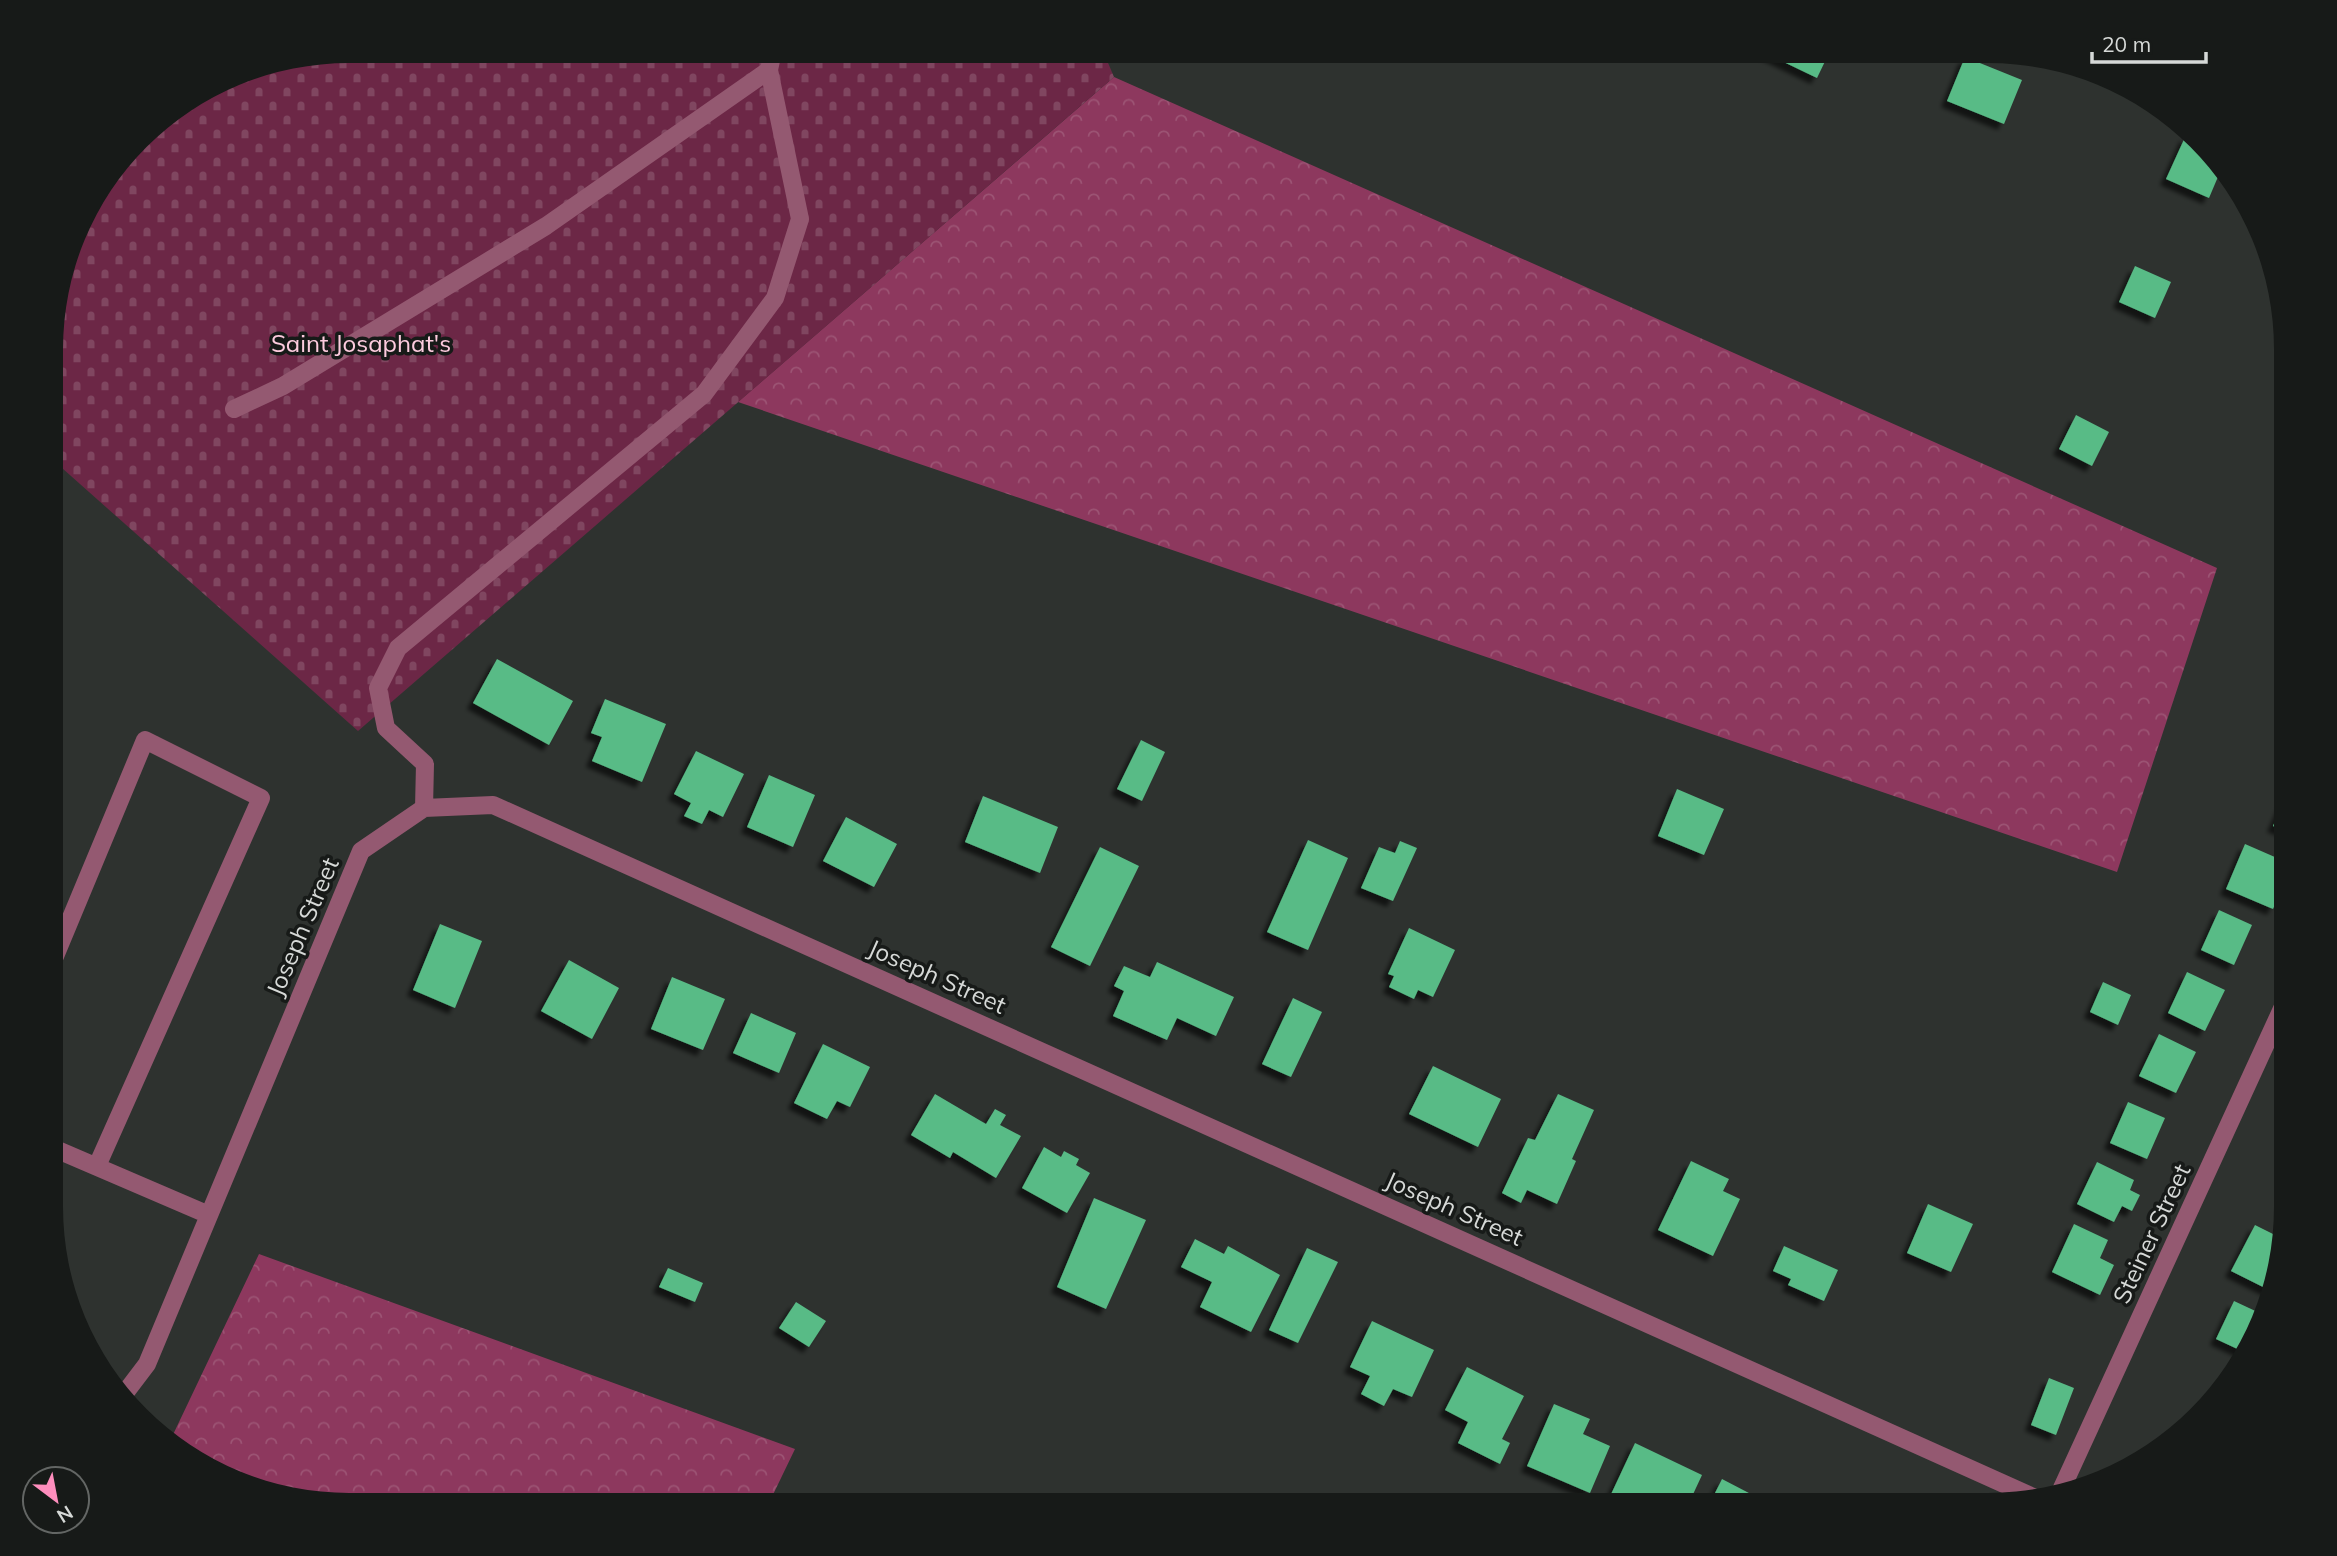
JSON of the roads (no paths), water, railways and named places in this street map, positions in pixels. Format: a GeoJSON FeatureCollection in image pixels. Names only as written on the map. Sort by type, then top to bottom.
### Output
{"type":"FeatureCollection","features":[{"type":"Feature","properties":{"kind":"street"},"geometry":{"type":"LineString","coordinates":[[424,808],[425,764],[387,728],[378,688],[398,648],[704,394],[775,298],[800,219],[769,70],[771,63]]}},
{"type":"Feature","properties":{"kind":"street"},"geometry":{"type":"LineString","coordinates":[[234,409],[283,386],[546,226],[769,70]]}},
{"type":"Feature","properties":{"kind":"street"},"geometry":{"type":"LineString","coordinates":[[63,937],[145,740],[261,798],[97,1166]]}},
{"type":"Feature","properties":{"kind":"street","name":"Joseph Street"},"geometry":{"type":"LineString","coordinates":[[128,1389],[147,1364],[361,851],[424,808],[493,805],[2020,1491]]}},
{"type":"Feature","properties":{"kind":"street","name":"Steiner Street"},"geometry":{"type":"LineString","coordinates":[[2065,1482],[2274,1026]]}},
{"type":"Feature","properties":{"kind":"street"},"geometry":{"type":"LineString","coordinates":[[63,1152],[209,1215]]}},
{"type":"Feature","properties":{"kind":"park label","name":"Saint Josaphat's"},"geometry":{"type":"Point","coordinates":[361,344]}}]}
